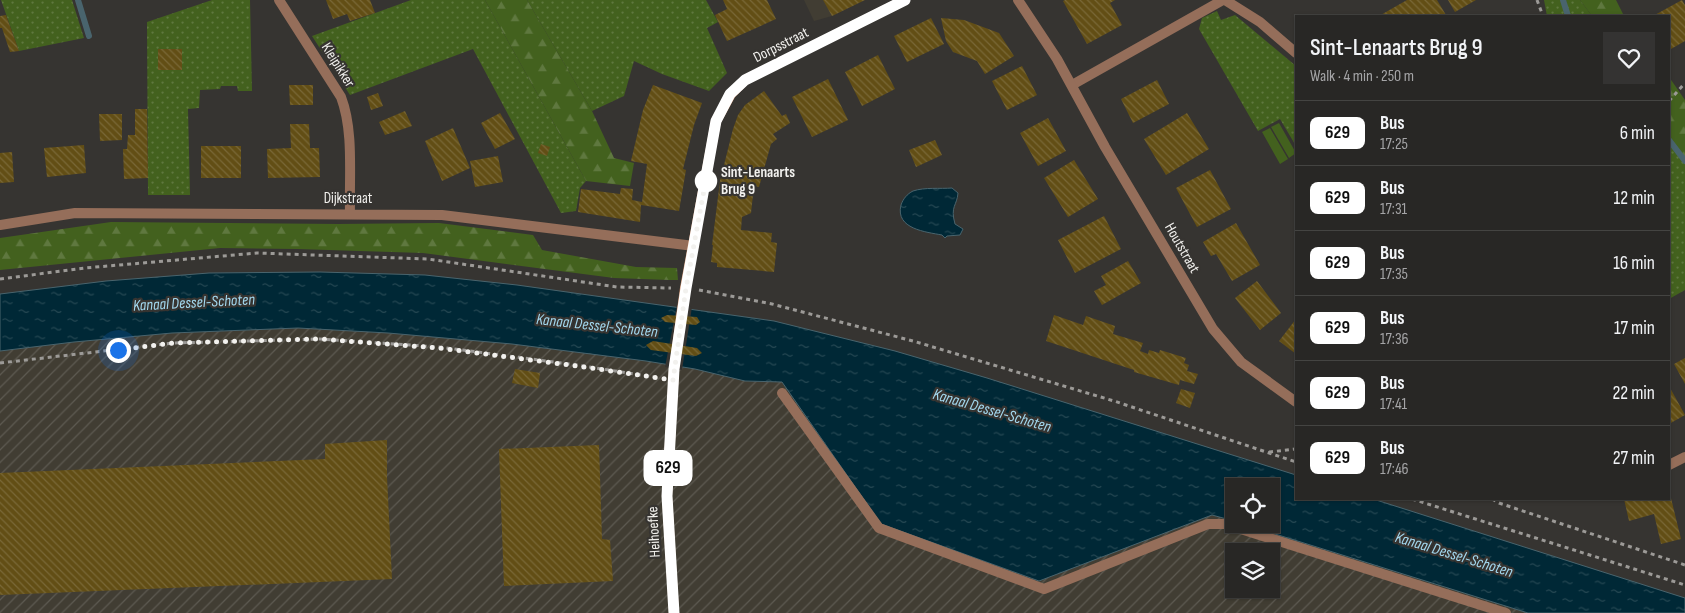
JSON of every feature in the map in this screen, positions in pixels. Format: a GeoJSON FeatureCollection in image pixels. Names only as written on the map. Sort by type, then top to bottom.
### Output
{"type":"FeatureCollection","features":[{"type":"Feature","properties":{"kind":"street","name":"Kleipikker"},"geometry":{"type":"LineString","coordinates":[[279,0],[341,97],[346,109],[350,213]]}},
{"type":"Feature","properties":{"kind":"street","name":"Dorpsstraat"},"geometry":{"type":"LineString","coordinates":[[684,301],[716,121],[730,94],[745,80],[905,0]]}},
{"type":"Feature","properties":{"kind":"street","name":"Houtstraat"},"geometry":{"type":"LineString","coordinates":[[1018,0],[1072,85],[1105,147],[1213,329],[1241,362],[1295,401]]}},
{"type":"Feature","properties":{"kind":"street"},"geometry":{"type":"LineString","coordinates":[[1072,85],[1224,0],[1260,22],[1295,52]]}},
{"type":"Feature","properties":{"kind":"street","name":"Dijkstraat"},"geometry":{"type":"LineString","coordinates":[[0,225],[76,213],[442,214],[694,246]]}},
{"type":"Feature","properties":{"kind":"street","name":"Heihoefke"},"geometry":{"type":"LineString","coordinates":[[674,613],[667,496],[673,380],[684,301]]}},
{"type":"Feature","properties":{"kind":"street"},"geometry":{"type":"LineString","coordinates":[[782,393],[879,528],[1044,589],[1208,524],[1225,524],[1506,613]]}},
{"type":"Feature","properties":{"kind":"street"},"geometry":{"type":"LineString","coordinates":[[1670,465],[1685,457]]}},
{"type":"Feature","properties":{"kind":"path"},"geometry":{"type":"LineString","coordinates":[[1537,0],[1543,15]]}},
{"type":"Feature","properties":{"kind":"path"},"geometry":{"type":"LineString","coordinates":[[1670,100],[1685,83]]}},
{"type":"Feature","properties":{"kind":"path"},"geometry":{"type":"LineString","coordinates":[[0,279],[85,268],[257,253],[428,259],[618,287],[686,288],[772,304],[913,341],[1114,401],[1295,462]]}},
{"type":"Feature","properties":{"kind":"path"},"geometry":{"type":"LineString","coordinates":[[0,363],[173,343],[320,339],[439,348],[673,380]]}},
{"type":"Feature","properties":{"kind":"path"},"geometry":{"type":"LineString","coordinates":[[1266,452],[1295,448]]}},
{"type":"Feature","properties":{"kind":"path"},"geometry":{"type":"LineString","coordinates":[[1415,500],[1685,585]]}},
{"type":"Feature","properties":{"kind":"path"},"geometry":{"type":"LineString","coordinates":[[1494,500],[1685,565]]}},
{"type":"Feature","properties":{"kind":"shaded area"},"geometry":{"type":"Polygon","coordinates":[[[804,0],[865,0],[832,16],[814,21],[804,0]]]}},
{"type":"Feature","properties":{"kind":"shaded area"},"geometry":{"type":"Polygon","coordinates":[[[298,328],[388,333],[512,344],[646,361],[695,369],[745,381],[782,382],[881,524],[1038,581],[1212,515],[1225,519],[1225,533],[1278,533],[1528,613],[0,613],[0,351],[172,333],[298,328]]]}},
{"type":"Feature","properties":{"kind":"green space"},"geometry":{"type":"Polygon","coordinates":[[[1,0],[72,0],[84,38],[19,51],[1,0]]]}},
{"type":"Feature","properties":{"kind":"green space"},"geometry":{"type":"Polygon","coordinates":[[[212,0],[250,0],[252,91],[238,91],[237,86],[221,86],[220,89],[200,90],[199,108],[188,109],[190,195],[148,195],[147,22],[212,0]]]}},
{"type":"Feature","properties":{"kind":"green space"},"geometry":{"type":"Polygon","coordinates":[[[411,0],[485,0],[586,181],[580,188],[576,211],[561,213],[473,49],[350,95],[312,36],[411,0]]]}},
{"type":"Feature","properties":{"kind":"green space"},"geometry":{"type":"Polygon","coordinates":[[[485,0],[527,0],[592,111],[614,158],[634,163],[630,186],[586,181],[485,0]]]}},
{"type":"Feature","properties":{"kind":"green space"},"geometry":{"type":"Polygon","coordinates":[[[527,0],[706,0],[718,22],[707,28],[727,73],[709,91],[662,74],[634,61],[624,96],[592,111],[527,0]]]}},
{"type":"Feature","properties":{"kind":"green space"},"geometry":{"type":"Polygon","coordinates":[[[1544,0],[1563,0],[1568,13],[1566,0],[1580,0],[1591,15],[1547,15],[1544,0]]]}},
{"type":"Feature","properties":{"kind":"green space"},"geometry":{"type":"Polygon","coordinates":[[[1580,0],[1616,0],[1624,15],[1591,15],[1580,0]]]}},
{"type":"Feature","properties":{"kind":"green space"},"geometry":{"type":"Polygon","coordinates":[[[1217,11],[1221,20],[1235,15],[1295,65],[1295,144],[1280,119],[1258,131],[1199,29],[1202,18],[1217,11]]]}},
{"type":"Feature","properties":{"kind":"green space"},"geometry":{"type":"Polygon","coordinates":[[[1670,78],[1685,100],[1685,161],[1670,141],[1670,78]]]}},
{"type":"Feature","properties":{"kind":"green space"},"geometry":{"type":"Polygon","coordinates":[[[1279,123],[1295,154],[1289,158],[1271,127],[1279,123]]]}},
{"type":"Feature","properties":{"kind":"green space"},"geometry":{"type":"Polygon","coordinates":[[[1270,128],[1288,159],[1280,164],[1262,132],[1270,128]]]}},
{"type":"Feature","properties":{"kind":"green space"},"geometry":{"type":"Polygon","coordinates":[[[1670,141],[1685,161],[1685,290],[1670,298],[1670,141]]]}},
{"type":"Feature","properties":{"kind":"green space"},"geometry":{"type":"Polygon","coordinates":[[[111,222],[439,223],[533,235],[542,250],[636,267],[677,268],[678,280],[614,278],[423,253],[297,249],[220,248],[0,270],[0,238],[111,222]]]}},
{"type":"Feature","properties":{"kind":"water"},"geometry":{"type":"Polygon","coordinates":[[[952,188],[958,193],[953,213],[955,224],[963,229],[960,235],[947,236],[945,238],[942,235],[920,231],[907,224],[903,219],[900,213],[901,205],[911,192],[922,189],[952,188]]]}},
{"type":"Feature","properties":{"kind":"water","name":"Kanaal Dessel-Schoten"},"geometry":{"type":"Polygon","coordinates":[[[320,272],[425,275],[517,285],[774,321],[895,351],[987,378],[1295,475],[1295,500],[1376,500],[1685,598],[1685,613],[1528,613],[1272,533],[1280,533],[1280,478],[1225,478],[1225,519],[1212,515],[1039,581],[881,524],[782,382],[745,381],[695,369],[646,361],[512,344],[388,333],[298,328],[172,333],[0,351],[0,294],[106,281],[209,273],[320,272]]]}},
{"type":"Feature","properties":{"kind":"pier"},"geometry":{"type":"Polygon","coordinates":[[[677,305],[692,307],[682,370],[665,367],[677,305]]]}},
{"type":"Feature","properties":{"kind":"building"},"geometry":{"type":"Polygon","coordinates":[[[326,0],[370,0],[375,13],[350,21],[347,14],[333,19],[326,0]]]}},
{"type":"Feature","properties":{"kind":"building"},"geometry":{"type":"Polygon","coordinates":[[[723,0],[767,0],[776,19],[727,41],[715,15],[727,9],[723,0]]]}},
{"type":"Feature","properties":{"kind":"building"},"geometry":{"type":"Polygon","coordinates":[[[823,0],[865,0],[832,16],[823,0]]]}},
{"type":"Feature","properties":{"kind":"building"},"geometry":{"type":"Polygon","coordinates":[[[1115,0],[1110,3],[1122,25],[1087,44],[1063,1],[1115,0]]]}},
{"type":"Feature","properties":{"kind":"building"},"geometry":{"type":"Polygon","coordinates":[[[1407,0],[1437,0],[1446,15],[1381,15],[1407,0]]]}},
{"type":"Feature","properties":{"kind":"building"},"geometry":{"type":"Polygon","coordinates":[[[1448,0],[1476,0],[1455,12],[1448,0]]]}},
{"type":"Feature","properties":{"kind":"building"},"geometry":{"type":"Polygon","coordinates":[[[1682,0],[1685,5],[1685,41],[1671,49],[1670,15],[1655,15],[1682,0]]]}},
{"type":"Feature","properties":{"kind":"building"},"geometry":{"type":"Polygon","coordinates":[[[6,15],[19,51],[10,52],[2,28],[0,28],[0,16],[6,15]]]}},
{"type":"Feature","properties":{"kind":"building"},"geometry":{"type":"Polygon","coordinates":[[[931,18],[944,44],[907,62],[894,36],[931,18]]]}},
{"type":"Feature","properties":{"kind":"building"},"geometry":{"type":"Polygon","coordinates":[[[941,18],[964,20],[999,33],[1014,56],[985,74],[977,61],[953,52],[946,41],[941,18]]]}},
{"type":"Feature","properties":{"kind":"building"},"geometry":{"type":"Polygon","coordinates":[[[158,49],[182,49],[182,70],[158,70],[158,49]]]}},
{"type":"Feature","properties":{"kind":"building"},"geometry":{"type":"Polygon","coordinates":[[[878,55],[895,89],[862,106],[845,72],[878,55]]]}},
{"type":"Feature","properties":{"kind":"building"},"geometry":{"type":"Polygon","coordinates":[[[1022,66],[1037,95],[1007,110],[992,81],[1022,66]]]}},
{"type":"Feature","properties":{"kind":"building"},"geometry":{"type":"Polygon","coordinates":[[[828,79],[848,120],[812,137],[792,97],[828,79]]]}},
{"type":"Feature","properties":{"kind":"building"},"geometry":{"type":"Polygon","coordinates":[[[1157,80],[1169,104],[1133,123],[1121,99],[1157,80]]]}},
{"type":"Feature","properties":{"kind":"building"},"geometry":{"type":"Polygon","coordinates":[[[289,85],[313,85],[313,105],[290,105],[289,85]]]}},
{"type":"Feature","properties":{"kind":"building"},"geometry":{"type":"Polygon","coordinates":[[[653,85],[702,103],[694,125],[683,169],[686,170],[679,211],[641,205],[640,222],[578,212],[581,189],[620,194],[621,188],[633,189],[632,200],[642,202],[647,164],[631,161],[643,110],[653,85]]]}},
{"type":"Feature","properties":{"kind":"building"},"geometry":{"type":"Polygon","coordinates":[[[764,91],[782,116],[786,114],[790,123],[773,134],[777,139],[771,144],[759,187],[754,186],[751,213],[742,217],[741,230],[772,233],[771,242],[777,243],[774,272],[717,267],[717,263],[711,262],[712,245],[720,181],[733,129],[738,115],[745,105],[764,91]]]}},
{"type":"Feature","properties":{"kind":"building"},"geometry":{"type":"Polygon","coordinates":[[[378,93],[383,106],[371,110],[367,97],[378,93]]]}},
{"type":"Feature","properties":{"kind":"building"},"geometry":{"type":"Polygon","coordinates":[[[135,109],[147,109],[148,178],[124,179],[123,149],[127,149],[128,135],[135,135],[135,109]]]}},
{"type":"Feature","properties":{"kind":"building"},"geometry":{"type":"Polygon","coordinates":[[[405,111],[412,126],[385,135],[379,122],[405,111]]]}},
{"type":"Feature","properties":{"kind":"building"},"geometry":{"type":"Polygon","coordinates":[[[500,113],[515,139],[495,149],[481,123],[500,113]]]}},
{"type":"Feature","properties":{"kind":"building"},"geometry":{"type":"Polygon","coordinates":[[[1187,113],[1209,149],[1166,175],[1144,139],[1187,113]]]}},
{"type":"Feature","properties":{"kind":"building"},"geometry":{"type":"Polygon","coordinates":[[[99,114],[122,114],[122,140],[100,141],[99,114]]]}},
{"type":"Feature","properties":{"kind":"building"},"geometry":{"type":"Polygon","coordinates":[[[1048,118],[1066,151],[1038,166],[1020,133],[1048,118]]]}},
{"type":"Feature","properties":{"kind":"building"},"geometry":{"type":"Polygon","coordinates":[[[290,124],[309,124],[310,148],[319,148],[320,177],[268,178],[267,149],[291,148],[290,124]]]}},
{"type":"Feature","properties":{"kind":"building"},"geometry":{"type":"Polygon","coordinates":[[[453,128],[470,168],[442,181],[425,141],[453,128]]]}},
{"type":"Feature","properties":{"kind":"building"},"geometry":{"type":"Polygon","coordinates":[[[935,140],[942,155],[916,167],[909,150],[935,140]]]}},
{"type":"Feature","properties":{"kind":"building"},"geometry":{"type":"Polygon","coordinates":[[[541,144],[550,147],[547,156],[538,153],[541,144]]]}},
{"type":"Feature","properties":{"kind":"building"},"geometry":{"type":"Polygon","coordinates":[[[84,145],[86,173],[47,177],[44,148],[84,145]]]}},
{"type":"Feature","properties":{"kind":"building"},"geometry":{"type":"Polygon","coordinates":[[[201,146],[241,146],[241,178],[201,178],[201,146]]]}},
{"type":"Feature","properties":{"kind":"building"},"geometry":{"type":"Polygon","coordinates":[[[12,152],[14,182],[0,183],[0,153],[12,152]]]}},
{"type":"Feature","properties":{"kind":"building"},"geometry":{"type":"Polygon","coordinates":[[[498,156],[503,182],[475,187],[470,161],[498,156]]]}},
{"type":"Feature","properties":{"kind":"building"},"geometry":{"type":"Polygon","coordinates":[[[1074,160],[1098,199],[1068,217],[1044,178],[1074,160]]]}},
{"type":"Feature","properties":{"kind":"building"},"geometry":{"type":"Polygon","coordinates":[[[1210,170],[1231,209],[1197,227],[1176,188],[1210,170]]]}},
{"type":"Feature","properties":{"kind":"building"},"geometry":{"type":"Polygon","coordinates":[[[1104,216],[1121,249],[1075,273],[1058,240],[1104,216]]]}},
{"type":"Feature","properties":{"kind":"building"},"geometry":{"type":"Polygon","coordinates":[[[1236,223],[1260,265],[1232,281],[1216,254],[1211,256],[1203,242],[1236,223]]]}},
{"type":"Feature","properties":{"kind":"building"},"geometry":{"type":"Polygon","coordinates":[[[1128,261],[1141,283],[1102,305],[1094,291],[1106,285],[1101,276],[1128,261]]]}},
{"type":"Feature","properties":{"kind":"building"},"geometry":{"type":"Polygon","coordinates":[[[1257,281],[1281,313],[1260,330],[1235,298],[1257,281]]]}},
{"type":"Feature","properties":{"kind":"building"},"geometry":{"type":"Polygon","coordinates":[[[667,315],[697,317],[700,322],[696,325],[665,322],[661,318],[667,315]]]}},
{"type":"Feature","properties":{"kind":"building"},"geometry":{"type":"Polygon","coordinates":[[[1054,315],[1083,325],[1086,316],[1115,326],[1113,334],[1143,343],[1140,351],[1148,354],[1149,350],[1159,353],[1160,350],[1186,358],[1184,363],[1189,365],[1187,371],[1198,374],[1194,384],[1180,380],[1179,385],[1134,372],[1134,370],[1046,341],[1054,315]]]}},
{"type":"Feature","properties":{"kind":"building"},"geometry":{"type":"Polygon","coordinates":[[[1295,320],[1295,353],[1279,341],[1295,320]]]}},
{"type":"Feature","properties":{"kind":"building"},"geometry":{"type":"Polygon","coordinates":[[[653,341],[697,348],[702,353],[696,356],[651,350],[646,345],[653,341]]]}},
{"type":"Feature","properties":{"kind":"building"},"geometry":{"type":"Polygon","coordinates":[[[1685,358],[1685,384],[1674,364],[1685,358]]]}},
{"type":"Feature","properties":{"kind":"building"},"geometry":{"type":"Polygon","coordinates":[[[515,369],[540,373],[538,388],[512,383],[515,369]]]}},
{"type":"Feature","properties":{"kind":"building"},"geometry":{"type":"Polygon","coordinates":[[[1670,388],[1685,415],[1670,423],[1670,388]]]}},
{"type":"Feature","properties":{"kind":"building"},"geometry":{"type":"Polygon","coordinates":[[[1181,389],[1195,393],[1190,408],[1176,403],[1181,389]]]}},
{"type":"Feature","properties":{"kind":"building"},"geometry":{"type":"Polygon","coordinates":[[[387,440],[392,579],[0,595],[0,473],[325,459],[325,444],[387,440]]]}},
{"type":"Feature","properties":{"kind":"building"},"geometry":{"type":"Polygon","coordinates":[[[599,445],[602,539],[610,540],[613,581],[504,586],[499,449],[599,445]]]}},
{"type":"Feature","properties":{"kind":"building"},"geometry":{"type":"Polygon","coordinates":[[[1670,494],[1681,539],[1661,544],[1654,514],[1629,521],[1624,500],[1670,500],[1670,494]]]}},
{"type":"Feature","properties":{"kind":"waterway"},"geometry":{"type":"LineString","coordinates":[[78,0],[89,36]]}},
{"type":"Feature","properties":{"kind":"waterway"},"geometry":{"type":"LineString","coordinates":[[1563,0],[1568,15]]}},
{"type":"Feature","properties":{"kind":"waterway"},"geometry":{"type":"LineString","coordinates":[[1670,141],[1685,161]]}},
{"type":"Feature","properties":{"kind":"bus line","name":"629"},"geometry":{"type":"LineString","coordinates":[[674,613],[667,496],[673,374],[686,288],[716,121],[730,94],[745,80],[905,0]]}},
{"type":"Feature","properties":{"kind":"place","name":"Sint-Lenaarts Brug 9"},"geometry":{"type":"Point","coordinates":[706,181]}},
{"type":"Feature","properties":{"kind":"route"},"geometry":{"type":"LineString","coordinates":[[118,350],[173,343],[320,339],[439,348],[673,380],[686,288],[707,174],[706,181]]}}]}
